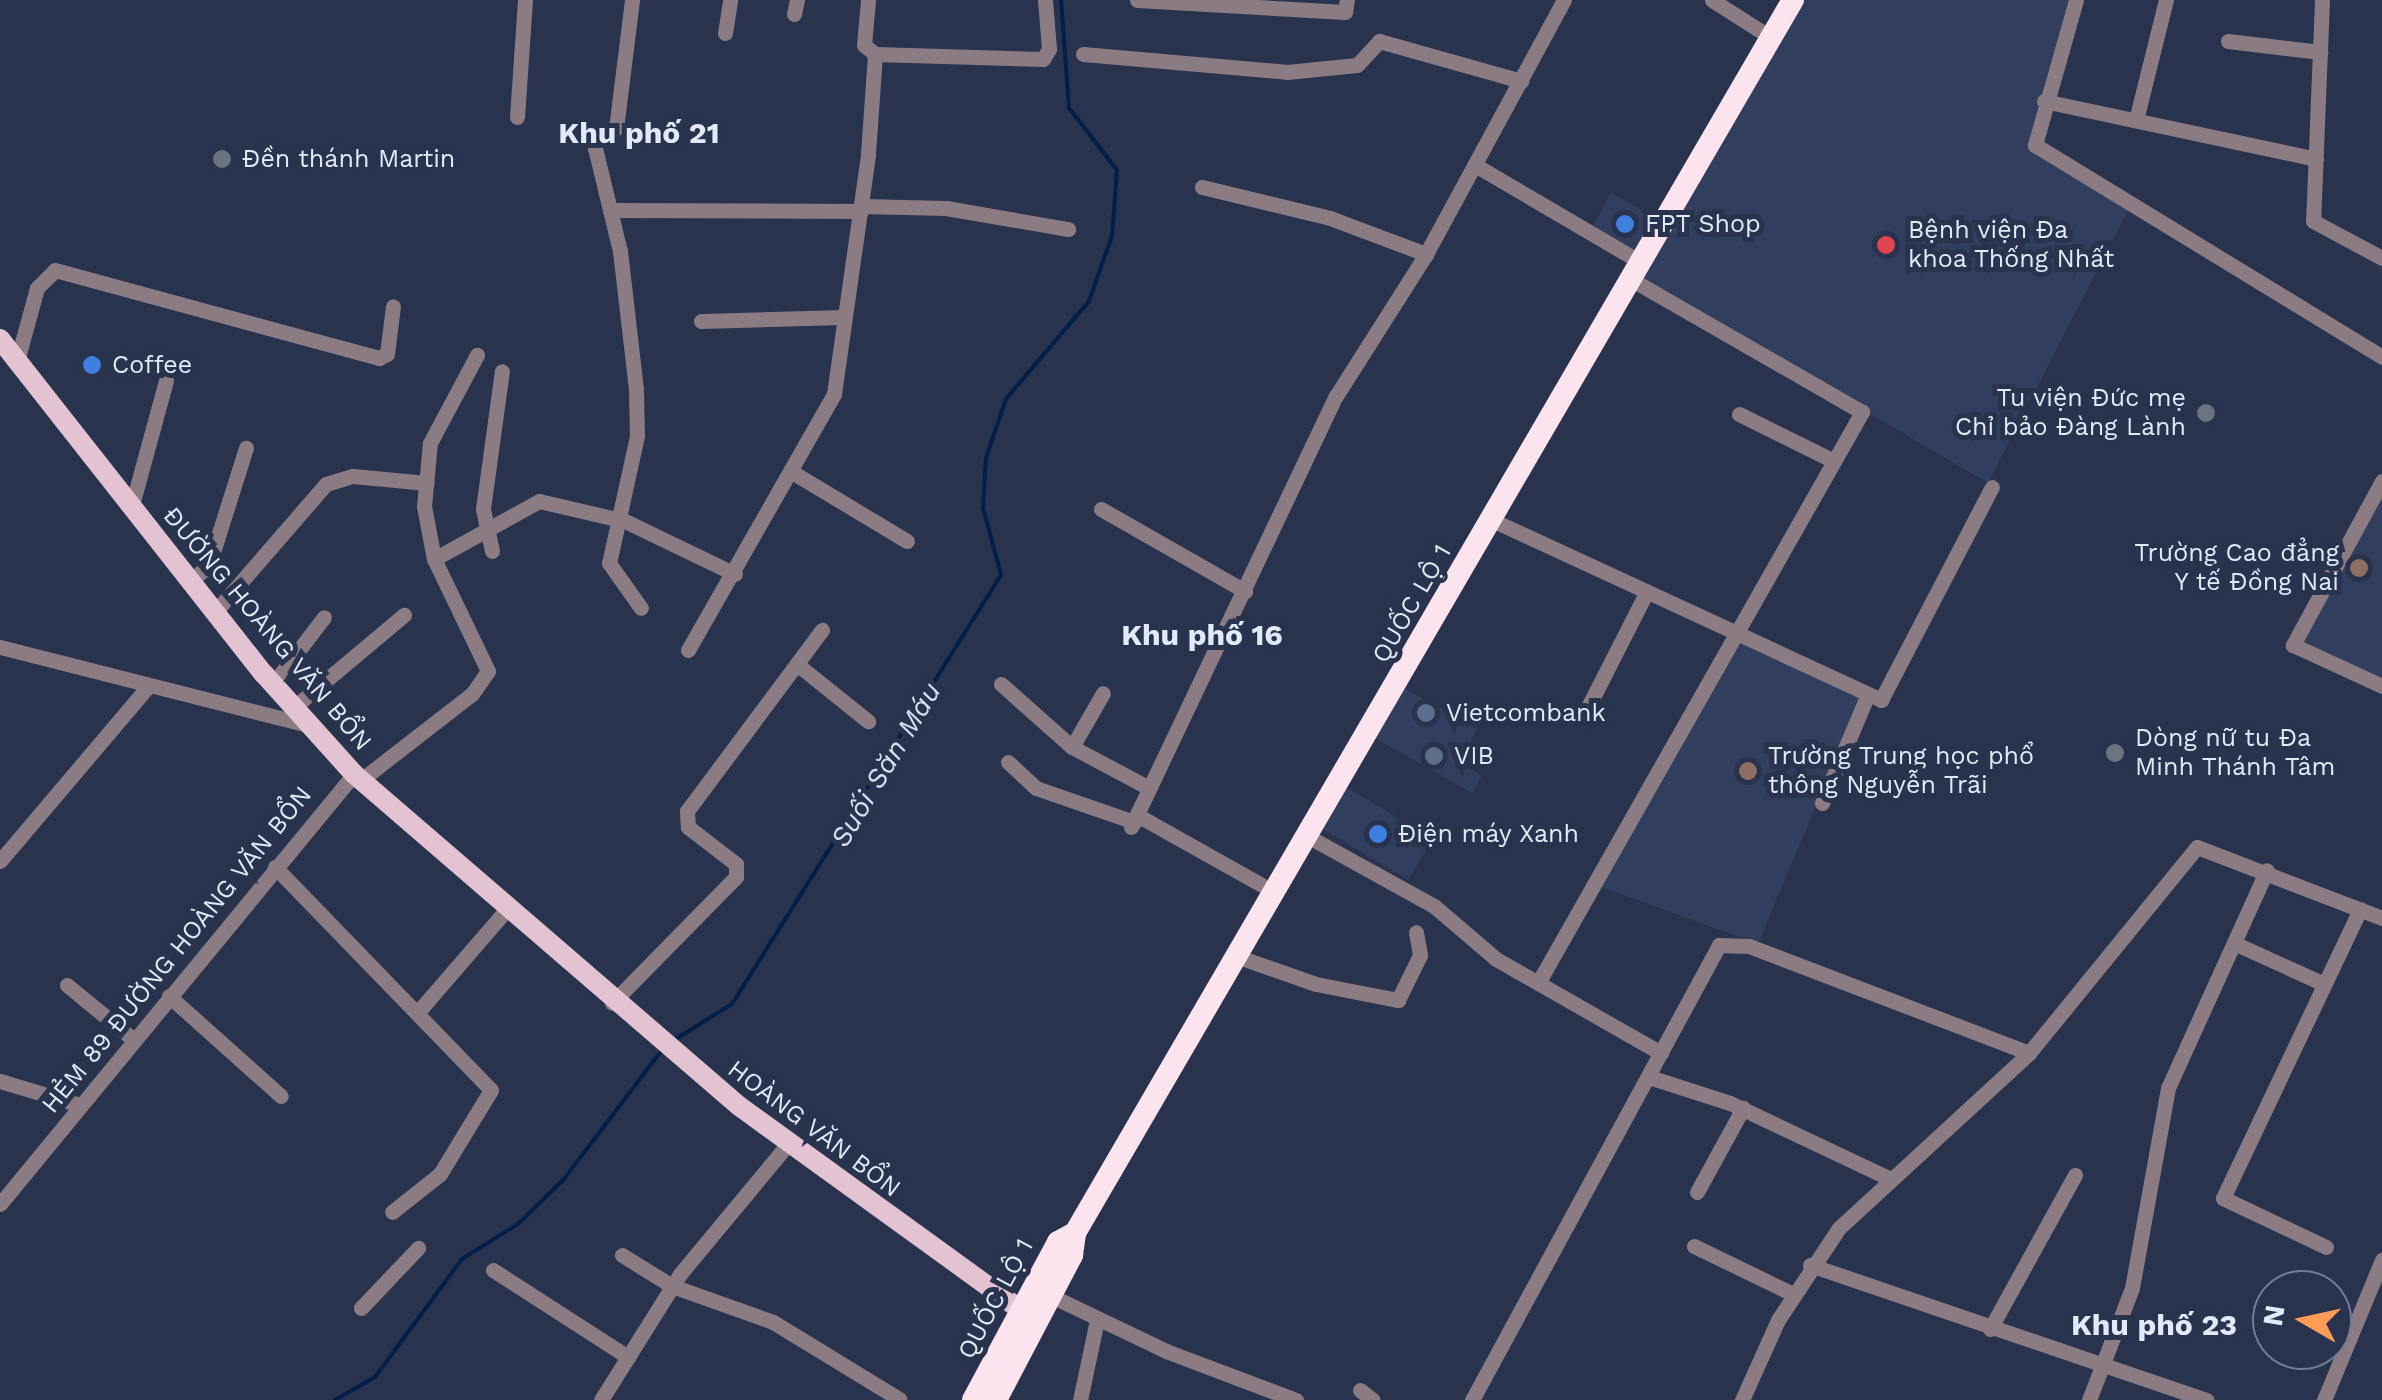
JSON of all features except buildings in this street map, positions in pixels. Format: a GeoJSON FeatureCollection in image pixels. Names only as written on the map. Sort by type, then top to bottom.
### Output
{"type":"FeatureCollection","features":[{"type":"Feature","properties":{"kind":"highway","name":"QUỐC LỘ 1"},"geometry":{"type":"LineString","coordinates":[[974,1400],[1309,837],[1794,0]]}},
{"type":"Feature","properties":{"kind":"highway","name":"QUỐC LỘ 1"},"geometry":{"type":"LineString","coordinates":[[996,1400],[1035,1303]]}},
{"type":"Feature","properties":{"kind":"main road","name":"ĐƯỜNG HOÀNG VĂN BỔN"},"geometry":{"type":"LineString","coordinates":[[0,339],[308,726],[358,777],[666,1047]]}},
{"type":"Feature","properties":{"kind":"main road","name":"HOÀNG VĂN BỔN"},"geometry":{"type":"LineString","coordinates":[[666,1047],[788,1144],[927,1242],[1035,1303]]}},
{"type":"Feature","properties":{"kind":"street"},"geometry":{"type":"LineString","coordinates":[[517,117],[525,0]]}},
{"type":"Feature","properties":{"kind":"street"},"geometry":{"type":"LineString","coordinates":[[632,0],[616,128],[595,139],[610,210],[636,390],[622,520],[609,563],[640,608]]}},
{"type":"Feature","properties":{"kind":"street"},"geometry":{"type":"LineString","coordinates":[[725,33],[730,0]]}},
{"type":"Feature","properties":{"kind":"street"},"geometry":{"type":"LineString","coordinates":[[688,650],[735,574],[834,394],[862,208],[875,54],[862,33],[868,0]]}},
{"type":"Feature","properties":{"kind":"street"},"geometry":{"type":"LineString","coordinates":[[875,54],[1042,60],[1050,49],[1046,0]]}},
{"type":"Feature","properties":{"kind":"street"},"geometry":{"type":"LineString","coordinates":[[1137,0],[1346,12],[1347,0]]}},
{"type":"Feature","properties":{"kind":"street"},"geometry":{"type":"LineString","coordinates":[[1134,821],[1336,396],[1426,254],[1564,0]]}},
{"type":"Feature","properties":{"kind":"street"},"geometry":{"type":"LineString","coordinates":[[1712,0],[1773,39]]}},
{"type":"Feature","properties":{"kind":"street"},"geometry":{"type":"LineString","coordinates":[[2076,0],[2044,100],[2035,145],[2382,357]]}},
{"type":"Feature","properties":{"kind":"street"},"geometry":{"type":"LineString","coordinates":[[2136,120],[2166,0]]}},
{"type":"Feature","properties":{"kind":"street"},"geometry":{"type":"LineString","coordinates":[[2322,0],[2313,221],[2382,258]]}},
{"type":"Feature","properties":{"kind":"street"},"geometry":{"type":"LineString","coordinates":[[1084,54],[1286,72],[1356,65],[1379,40],[1521,81]]}},
{"type":"Feature","properties":{"kind":"street"},"geometry":{"type":"LineString","coordinates":[[2228,40],[2320,52]]}},
{"type":"Feature","properties":{"kind":"street"},"geometry":{"type":"LineString","coordinates":[[2044,100],[2316,159]]}},
{"type":"Feature","properties":{"kind":"street"},"geometry":{"type":"LineString","coordinates":[[1475,166],[1862,412],[1538,983]]}},
{"type":"Feature","properties":{"kind":"street"},"geometry":{"type":"LineString","coordinates":[[1202,187],[1330,218],[1426,254]]}},
{"type":"Feature","properties":{"kind":"street"},"geometry":{"type":"LineString","coordinates":[[610,210],[946,208],[1068,230]]}},
{"type":"Feature","properties":{"kind":"street"},"geometry":{"type":"LineString","coordinates":[[17,361],[37,288],[55,270],[379,358],[387,354],[394,306]]}},
{"type":"Feature","properties":{"kind":"street"},"geometry":{"type":"LineString","coordinates":[[701,321],[844,318]]}},
{"type":"Feature","properties":{"kind":"street"},"geometry":{"type":"LineString","coordinates":[[477,354],[446,400],[430,442],[426,483],[434,559],[483,526],[539,501],[622,520],[735,574]]}},
{"type":"Feature","properties":{"kind":"street"},"geometry":{"type":"LineString","coordinates":[[492,551],[483,526],[502,371]]}},
{"type":"Feature","properties":{"kind":"street"},"geometry":{"type":"LineString","coordinates":[[132,504],[166,382]]}},
{"type":"Feature","properties":{"kind":"street"},"geometry":{"type":"LineString","coordinates":[[1739,414],[1834,461]]}},
{"type":"Feature","properties":{"kind":"street"},"geometry":{"type":"LineString","coordinates":[[191,581],[208,565],[246,448]]}},
{"type":"Feature","properties":{"kind":"street"},"geometry":{"type":"LineString","coordinates":[[792,472],[907,542]]}},
{"type":"Feature","properties":{"kind":"street"},"geometry":{"type":"LineString","coordinates":[[215,612],[326,484],[353,476],[426,483]]}},
{"type":"Feature","properties":{"kind":"street"},"geometry":{"type":"LineString","coordinates":[[2382,481],[2292,646],[2382,686]]}},
{"type":"Feature","properties":{"kind":"street"},"geometry":{"type":"LineString","coordinates":[[1492,520],[1883,699],[1992,487]]}},
{"type":"Feature","properties":{"kind":"street"},"geometry":{"type":"LineString","coordinates":[[1101,509],[1245,591]]}},
{"type":"Feature","properties":{"kind":"street","name":"HẺM 89 ĐƯỜNG HOÀNG VĂN BỔN"},"geometry":{"type":"LineString","coordinates":[[0,1204],[274,867],[358,777],[472,694],[488,671],[434,559]]}},
{"type":"Feature","properties":{"kind":"street"},"geometry":{"type":"LineString","coordinates":[[1587,709],[1647,591]]}},
{"type":"Feature","properties":{"kind":"street"},"geometry":{"type":"LineString","coordinates":[[293,708],[404,614]]}},
{"type":"Feature","properties":{"kind":"street"},"geometry":{"type":"LineString","coordinates":[[273,684],[324,617]]}},
{"type":"Feature","properties":{"kind":"street"},"geometry":{"type":"LineString","coordinates":[[612,1003],[736,877],[736,864],[688,827],[687,812],[822,630]]}},
{"type":"Feature","properties":{"kind":"street"},"geometry":{"type":"LineString","coordinates":[[0,647],[146,690],[308,726]]}},
{"type":"Feature","properties":{"kind":"street"},"geometry":{"type":"LineString","coordinates":[[798,665],[868,722]]}},
{"type":"Feature","properties":{"kind":"street"},"geometry":{"type":"LineString","coordinates":[[1001,684],[1072,748],[1149,788]]}},
{"type":"Feature","properties":{"kind":"street"},"geometry":{"type":"LineString","coordinates":[[0,860],[146,690]]}},
{"type":"Feature","properties":{"kind":"street"},"geometry":{"type":"LineString","coordinates":[[1072,748],[1103,693]]}},
{"type":"Feature","properties":{"kind":"street"},"geometry":{"type":"LineString","coordinates":[[1822,803],[1868,694]]}},
{"type":"Feature","properties":{"kind":"street"},"geometry":{"type":"LineString","coordinates":[[1008,762],[1036,788],[1134,821],[1274,892]]}},
{"type":"Feature","properties":{"kind":"street"},"geometry":{"type":"LineString","coordinates":[[1309,837],[1434,906],[1538,983],[1661,1053]]}},
{"type":"Feature","properties":{"kind":"street"},"geometry":{"type":"LineString","coordinates":[[1742,1400],[1810,1265],[1890,1178],[2029,1053],[2197,847],[2267,870],[2382,918]]}},
{"type":"Feature","properties":{"kind":"street"},"geometry":{"type":"LineString","coordinates":[[274,867],[491,1090],[440,1174],[392,1212]]}},
{"type":"Feature","properties":{"kind":"street"},"geometry":{"type":"LineString","coordinates":[[2089,1400],[2132,1288],[2168,1088],[2267,870]]}},
{"type":"Feature","properties":{"kind":"street"},"geometry":{"type":"LineString","coordinates":[[418,1012],[507,909]]}},
{"type":"Feature","properties":{"kind":"street"},"geometry":{"type":"LineString","coordinates":[[2326,1248],[2223,1198],[2360,909]]}},
{"type":"Feature","properties":{"kind":"street"},"geometry":{"type":"LineString","coordinates":[[1236,956],[1316,984],[1398,1000],[1420,955],[1416,932]]}},
{"type":"Feature","properties":{"kind":"street"},"geometry":{"type":"LineString","coordinates":[[1472,1400],[1709,960],[1730,940],[2029,1053]]}},
{"type":"Feature","properties":{"kind":"street"},"geometry":{"type":"LineString","coordinates":[[2236,944],[2324,984]]}},
{"type":"Feature","properties":{"kind":"street"},"geometry":{"type":"LineString","coordinates":[[66,985],[134,1040]]}},
{"type":"Feature","properties":{"kind":"street"},"geometry":{"type":"LineString","coordinates":[[170,996],[282,1096]]}},
{"type":"Feature","properties":{"kind":"street"},"geometry":{"type":"LineString","coordinates":[[1648,1077],[1743,1108],[1890,1178]]}},
{"type":"Feature","properties":{"kind":"street"},"geometry":{"type":"LineString","coordinates":[[0,1081],[80,1105]]}},
{"type":"Feature","properties":{"kind":"street"},"geometry":{"type":"LineString","coordinates":[[1696,1192],[1743,1108]]}},
{"type":"Feature","properties":{"kind":"street"},"geometry":{"type":"LineString","coordinates":[[601,1400],[672,1286],[788,1144]]}},
{"type":"Feature","properties":{"kind":"street"},"geometry":{"type":"LineString","coordinates":[[0,1173],[16,1186]]}},
{"type":"Feature","properties":{"kind":"street"},"geometry":{"type":"LineString","coordinates":[[1990,1329],[2075,1175]]}},
{"type":"Feature","properties":{"kind":"street"},"geometry":{"type":"LineString","coordinates":[[1694,1246],[1793,1294]]}},
{"type":"Feature","properties":{"kind":"street"},"geometry":{"type":"LineString","coordinates":[[361,1308],[418,1248]]}},
{"type":"Feature","properties":{"kind":"street"},"geometry":{"type":"LineString","coordinates":[[622,1255],[672,1286],[773,1322],[899,1399]]}},
{"type":"Feature","properties":{"kind":"street"},"geometry":{"type":"LineString","coordinates":[[2324,1400],[2382,1260]]}},
{"type":"Feature","properties":{"kind":"street"},"geometry":{"type":"LineString","coordinates":[[1810,1265],[2207,1400]]}},
{"type":"Feature","properties":{"kind":"street"},"geometry":{"type":"LineString","coordinates":[[493,1270],[628,1356]]}},
{"type":"Feature","properties":{"kind":"street"},"geometry":{"type":"LineString","coordinates":[[1035,1303],[1097,1320],[1296,1400]]}},
{"type":"Feature","properties":{"kind":"street"},"geometry":{"type":"LineString","coordinates":[[1080,1400],[1097,1320]]}},
{"type":"Feature","properties":{"kind":"shaded area","name":"Bệnh viện Đa khoa Thống Nhất"},"geometry":{"type":"Polygon","coordinates":[[[1802,0],[2071,0],[2030,146],[2128,210],[1988,483],[1642,280],[1802,0]]]}},
{"type":"Feature","properties":{"kind":"shaded area","name":"FPT Shop"},"geometry":{"type":"Polygon","coordinates":[[[1611,193],[1659,220],[1639,255],[1592,228],[1611,193]]]}},
{"type":"Feature","properties":{"kind":"shaded area","name":"Trường Cao đẳng Y tế Đồng Nai"},"geometry":{"type":"Polygon","coordinates":[[[2382,490],[2382,681],[2304,649],[2299,633],[2382,490]]]}},
{"type":"Feature","properties":{"kind":"shaded area","name":"Trường Trung học phổ thông Nguyễn Trãi"},"geometry":{"type":"Polygon","coordinates":[[[1740,639],[1862,696],[1758,944],[1599,886],[1740,639]]]}},
{"type":"Feature","properties":{"kind":"shaded area","name":"VIB"},"geometry":{"type":"Polygon","coordinates":[[[1404,688],[1477,729],[1459,762],[1482,776],[1472,793],[1375,738],[1404,688]]]}},
{"type":"Feature","properties":{"kind":"shaded area","name":"Điện máy Xanh"},"geometry":{"type":"Polygon","coordinates":[[[1346,787],[1433,839],[1408,880],[1323,829],[1346,787]]]}},
{"type":"Feature","properties":{"kind":"waterway","name":"Suối Săn Máu"},"geometry":{"type":"LineString","coordinates":[[674,1040],[732,1004],[1001,575],[983,508],[986,458],[1006,399],[1089,301],[1112,236],[1117,170],[1069,108],[1061,0]]}},
{"type":"Feature","properties":{"kind":"waterway","name":"Suối Săn Máu"},"geometry":{"type":"LineString","coordinates":[[335,1400],[375,1377],[462,1259],[518,1224],[564,1179],[662,1050]]}},
{"type":"Feature","properties":{"kind":"place","name":"Đền thánh Martin"},"geometry":{"type":"Point","coordinates":[222,159]}},
{"type":"Feature","properties":{"kind":"place","name":"FPT Shop"},"geometry":{"type":"Point","coordinates":[1625,224]}},
{"type":"Feature","properties":{"kind":"place","name":"Bệnh viện Đa khoa Thống Nhất"},"geometry":{"type":"Point","coordinates":[1886,245]}},
{"type":"Feature","properties":{"kind":"place","name":"Coffee"},"geometry":{"type":"Point","coordinates":[92,365]}},
{"type":"Feature","properties":{"kind":"place","name":"Tu viện Đức mẹ Chỉ bảo Đàng Lành"},"geometry":{"type":"Point","coordinates":[2206,413]}},
{"type":"Feature","properties":{"kind":"place","name":"Trường Cao đẳng Y tế Đồng Nai"},"geometry":{"type":"Point","coordinates":[2359,568]}},
{"type":"Feature","properties":{"kind":"place","name":"Vietcombank"},"geometry":{"type":"Point","coordinates":[1426,713]}},
{"type":"Feature","properties":{"kind":"place","name":"Dòng nữ tu Đa Minh Thánh Tâm"},"geometry":{"type":"Point","coordinates":[2115,753]}},
{"type":"Feature","properties":{"kind":"place","name":"VIB"},"geometry":{"type":"Point","coordinates":[1434,756]}},
{"type":"Feature","properties":{"kind":"place","name":"Trường Trung học phổ thông Nguyễn Trãi"},"geometry":{"type":"Point","coordinates":[1748,771]}},
{"type":"Feature","properties":{"kind":"place","name":"Điện máy Xanh"},"geometry":{"type":"Point","coordinates":[1378,834]}},
{"type":"Feature","properties":{"kind":"district","name":"Khu phố 21"},"geometry":{"type":"Point","coordinates":[639,133]}},
{"type":"Feature","properties":{"kind":"district","name":"Khu phố 16"},"geometry":{"type":"Point","coordinates":[1202,635]}},
{"type":"Feature","properties":{"kind":"district","name":"Khu phố 23"},"geometry":{"type":"Point","coordinates":[2154,1325]}}]}
